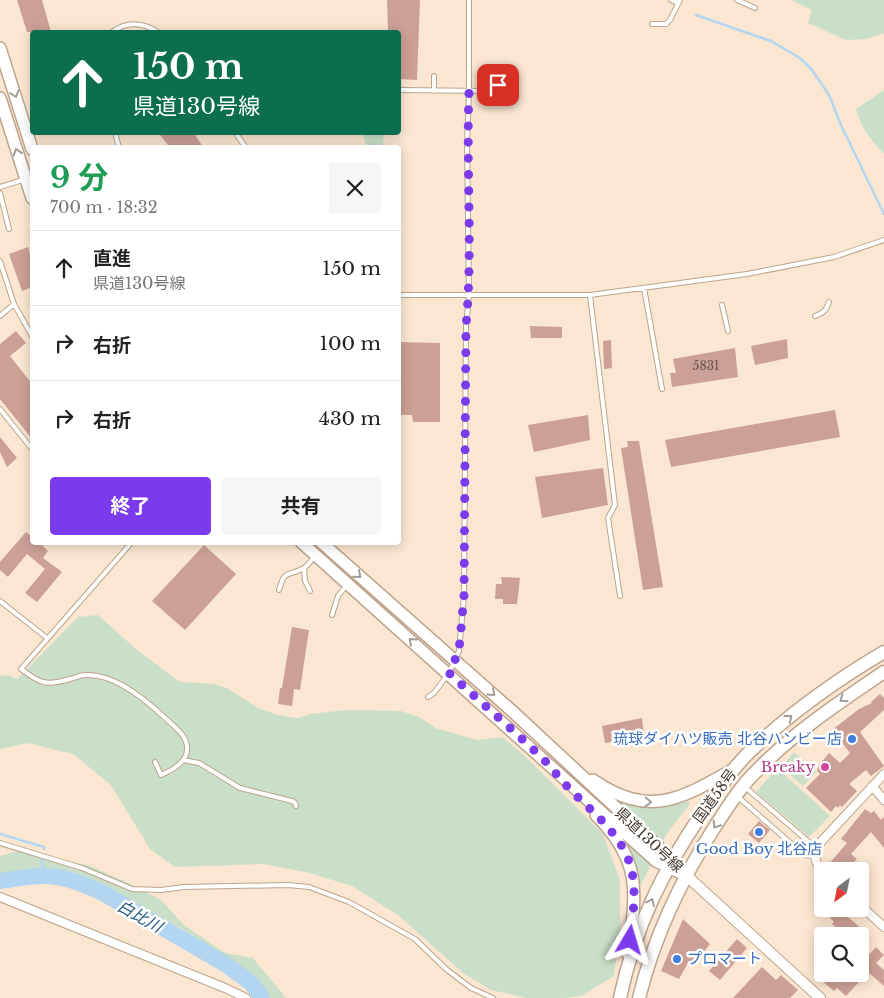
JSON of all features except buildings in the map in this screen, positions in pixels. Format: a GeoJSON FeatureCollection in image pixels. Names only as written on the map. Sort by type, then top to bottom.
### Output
{"type":"FeatureCollection","features":[{"type":"Feature","properties":{"kind":"highway","name":"国道58号"},"geometry":{"type":"LineString","coordinates":[[620,998],[625,973],[642,922],[671,863],[732,770],[757,744],[789,717],[884,652]]}},
{"type":"Feature","properties":{"kind":"highway","name":"国道58号"},"geometry":{"type":"LineString","coordinates":[[639,998],[653,950],[686,876],[700,850],[740,790],[764,764],[792,739],[838,703],[884,672]]}},
{"type":"Feature","properties":{"kind":"main road"},"geometry":{"type":"LineString","coordinates":[[0,48],[31,145]]}},
{"type":"Feature","properties":{"kind":"main road"},"geometry":{"type":"LineString","coordinates":[[0,98],[29,178]]}},
{"type":"Feature","properties":{"kind":"main road","name":"県道130号線"},"geometry":{"type":"LineString","coordinates":[[304,545],[656,861],[671,863]]}},
{"type":"Feature","properties":{"kind":"main road","name":"県道130号線"},"geometry":{"type":"LineString","coordinates":[[324,545],[455,660],[686,876]]}},
{"type":"Feature","properties":{"kind":"main road"},"geometry":{"type":"LineString","coordinates":[[559,756],[606,789],[619,796],[640,802],[668,800],[693,792],[732,770]]}},
{"type":"Feature","properties":{"kind":"main road"},"geometry":{"type":"LineString","coordinates":[[546,761],[564,783],[618,840],[627,855],[632,872],[634,908],[625,973]]}},
{"type":"Feature","properties":{"kind":"street"},"geometry":{"type":"LineString","coordinates":[[815,862],[818,845],[884,774]]}},
{"type":"Feature","properties":{"kind":"street"},"geometry":{"type":"LineString","coordinates":[[872,786],[884,800]]}},
{"type":"Feature","properties":{"kind":"street"},"geometry":{"type":"LineString","coordinates":[[686,876],[820,998]]}},
{"type":"Feature","properties":{"kind":"street"},"geometry":{"type":"LineString","coordinates":[[0,897],[246,998]]}},
{"type":"Feature","properties":{"kind":"street"},"geometry":{"type":"LineString","coordinates":[[869,913],[884,927]]}},
{"type":"Feature","properties":{"kind":"lane"},"geometry":{"type":"LineString","coordinates":[[428,697],[434,693],[449,673],[459,651],[464,596],[466,326],[469,296],[467,143],[469,0]]}},
{"type":"Feature","properties":{"kind":"lane"},"geometry":{"type":"LineString","coordinates":[[652,24],[666,24],[670,20],[679,2],[671,0]]}},
{"type":"Feature","properties":{"kind":"lane"},"geometry":{"type":"LineString","coordinates":[[737,0],[755,8]]}},
{"type":"Feature","properties":{"kind":"lane"},"geometry":{"type":"LineString","coordinates":[[116,30],[133,23],[154,30]]}},
{"type":"Feature","properties":{"kind":"lane"},"geometry":{"type":"LineString","coordinates":[[401,90],[469,92],[494,90],[498,85],[500,73]]}},
{"type":"Feature","properties":{"kind":"lane"},"geometry":{"type":"LineString","coordinates":[[434,76],[434,91]]}},
{"type":"Feature","properties":{"kind":"lane"},"geometry":{"type":"LineString","coordinates":[[0,187],[29,178]]}},
{"type":"Feature","properties":{"kind":"lane"},"geometry":{"type":"LineString","coordinates":[[0,193],[9,229]]}},
{"type":"Feature","properties":{"kind":"lane"},"geometry":{"type":"LineString","coordinates":[[401,295],[590,295],[757,272],[834,257],[884,240]]}},
{"type":"Feature","properties":{"kind":"lane"},"geometry":{"type":"LineString","coordinates":[[0,261],[14,304],[30,332]]}},
{"type":"Feature","properties":{"kind":"lane"},"geometry":{"type":"LineString","coordinates":[[644,288],[662,389]]}},
{"type":"Feature","properties":{"kind":"lane"},"geometry":{"type":"LineString","coordinates":[[590,295],[614,505],[608,518],[620,596]]}},
{"type":"Feature","properties":{"kind":"lane"},"geometry":{"type":"LineString","coordinates":[[815,316],[827,309],[829,302]]}},
{"type":"Feature","properties":{"kind":"lane"},"geometry":{"type":"LineString","coordinates":[[0,316],[14,304]]}},
{"type":"Feature","properties":{"kind":"lane"},"geometry":{"type":"LineString","coordinates":[[722,305],[728,331]]}},
{"type":"Feature","properties":{"kind":"lane"},"geometry":{"type":"LineString","coordinates":[[0,409],[30,446]]}},
{"type":"Feature","properties":{"kind":"lane"},"geometry":{"type":"LineString","coordinates":[[129,545],[21,669],[35,679],[47,684],[85,675],[99,676],[123,685],[140,695],[185,737],[188,749],[183,760],[168,773],[161,775],[154,762]]}},
{"type":"Feature","properties":{"kind":"lane"},"geometry":{"type":"LineString","coordinates":[[279,590],[282,581],[290,572],[304,568],[316,555]]}},
{"type":"Feature","properties":{"kind":"lane"},"geometry":{"type":"LineString","coordinates":[[304,568],[305,581],[310,591]]}},
{"type":"Feature","properties":{"kind":"lane"},"geometry":{"type":"LineString","coordinates":[[332,615],[338,596],[347,584]]}},
{"type":"Feature","properties":{"kind":"lane"},"geometry":{"type":"LineString","coordinates":[[0,601],[47,638]]}},
{"type":"Feature","properties":{"kind":"lane"},"geometry":{"type":"LineString","coordinates":[[183,760],[199,763],[228,783],[240,788],[292,801],[296,806]]}},
{"type":"Feature","properties":{"kind":"lane"},"geometry":{"type":"LineString","coordinates":[[740,790],[816,852]]}},
{"type":"Feature","properties":{"kind":"lane"},"geometry":{"type":"LineString","coordinates":[[740,790],[804,855],[816,852]]}},
{"type":"Feature","properties":{"kind":"lane"},"geometry":{"type":"LineString","coordinates":[[0,843],[82,868],[132,888],[161,890],[184,887],[288,885],[308,887],[349,902],[415,939],[446,969],[471,988],[493,998]]}},
{"type":"Feature","properties":{"kind":"green space"},"geometry":{"type":"Polygon","coordinates":[[[791,0],[884,0],[884,33],[867,39],[846,40],[808,23],[812,10],[791,0]]]}},
{"type":"Feature","properties":{"kind":"green space"},"geometry":{"type":"Polygon","coordinates":[[[884,90],[884,154],[863,128],[856,109],[884,90]]]}},
{"type":"Feature","properties":{"kind":"green space"},"geometry":{"type":"Polygon","coordinates":[[[363,135],[384,135],[383,145],[366,145],[363,135]]]}},
{"type":"Feature","properties":{"kind":"green space"},"geometry":{"type":"Polygon","coordinates":[[[98,615],[137,650],[180,682],[214,684],[227,688],[258,708],[278,715],[298,718],[311,714],[346,710],[401,711],[421,718],[435,728],[477,740],[502,737],[526,757],[603,834],[620,880],[620,930],[614,976],[581,996],[565,998],[527,998],[491,990],[463,973],[398,915],[352,886],[306,872],[262,864],[175,867],[150,849],[111,785],[73,754],[27,743],[0,749],[0,676],[8,675],[17,679],[78,617],[98,615]]]}},
{"type":"Feature","properties":{"kind":"green space"},"geometry":{"type":"Polygon","coordinates":[[[794,752],[816,772],[803,786],[781,767],[794,752]]]}},
{"type":"Feature","properties":{"kind":"green space"},"geometry":{"type":"Polygon","coordinates":[[[777,768],[830,816],[809,837],[756,792],[777,768]]]}},
{"type":"Feature","properties":{"kind":"green space"},"geometry":{"type":"Polygon","coordinates":[[[614,797],[648,806],[668,806],[689,801],[690,804],[662,842],[612,799],[614,797]]]}},
{"type":"Feature","properties":{"kind":"green space"},"geometry":{"type":"Polygon","coordinates":[[[623,839],[651,865],[638,890],[623,839]]]}},
{"type":"Feature","properties":{"kind":"green space"},"geometry":{"type":"Polygon","coordinates":[[[17,851],[88,865],[161,900],[184,925],[225,953],[253,958],[286,998],[269,998],[233,962],[177,926],[72,873],[45,869],[0,881],[0,856],[17,851]]]}},
{"type":"Feature","properties":{"kind":"waterway"},"geometry":{"type":"LineString","coordinates":[[696,15],[771,41],[800,58],[812,70],[829,95],[841,125],[884,214]]}},
{"type":"Feature","properties":{"kind":"waterway"},"geometry":{"type":"LineString","coordinates":[[0,834],[44,847],[44,849]]}},
{"type":"Feature","properties":{"kind":"waterway"},"geometry":{"type":"LineString","coordinates":[[42,860],[45,876]]}},
{"type":"Feature","properties":{"kind":"waterway","name":"白比川"},"geometry":{"type":"LineString","coordinates":[[0,881],[47,876],[76,882],[103,893],[225,964],[251,983],[262,998]]}},
{"type":"Feature","properties":{"kind":"place","name":"琉球ダイハツ販売 北谷ハンビー店"},"geometry":{"type":"Point","coordinates":[852,739]}},
{"type":"Feature","properties":{"kind":"place","name":"Breaky"},"geometry":{"type":"Point","coordinates":[825,767]}},
{"type":"Feature","properties":{"kind":"place","name":"Good Boy 北谷店"},"geometry":{"type":"Point","coordinates":[759,832]}},
{"type":"Feature","properties":{"kind":"place","name":"プロマート"},"geometry":{"type":"Point","coordinates":[677,959]}},
{"type":"Feature","properties":{"kind":"route"},"geometry":{"type":"LineString","coordinates":[[498,85],[494,90],[469,92],[467,143],[469,296],[466,326],[464,596],[459,651],[449,673],[546,761],[564,783],[618,840],[627,855],[632,872],[634,908],[630,940]]}}]}
